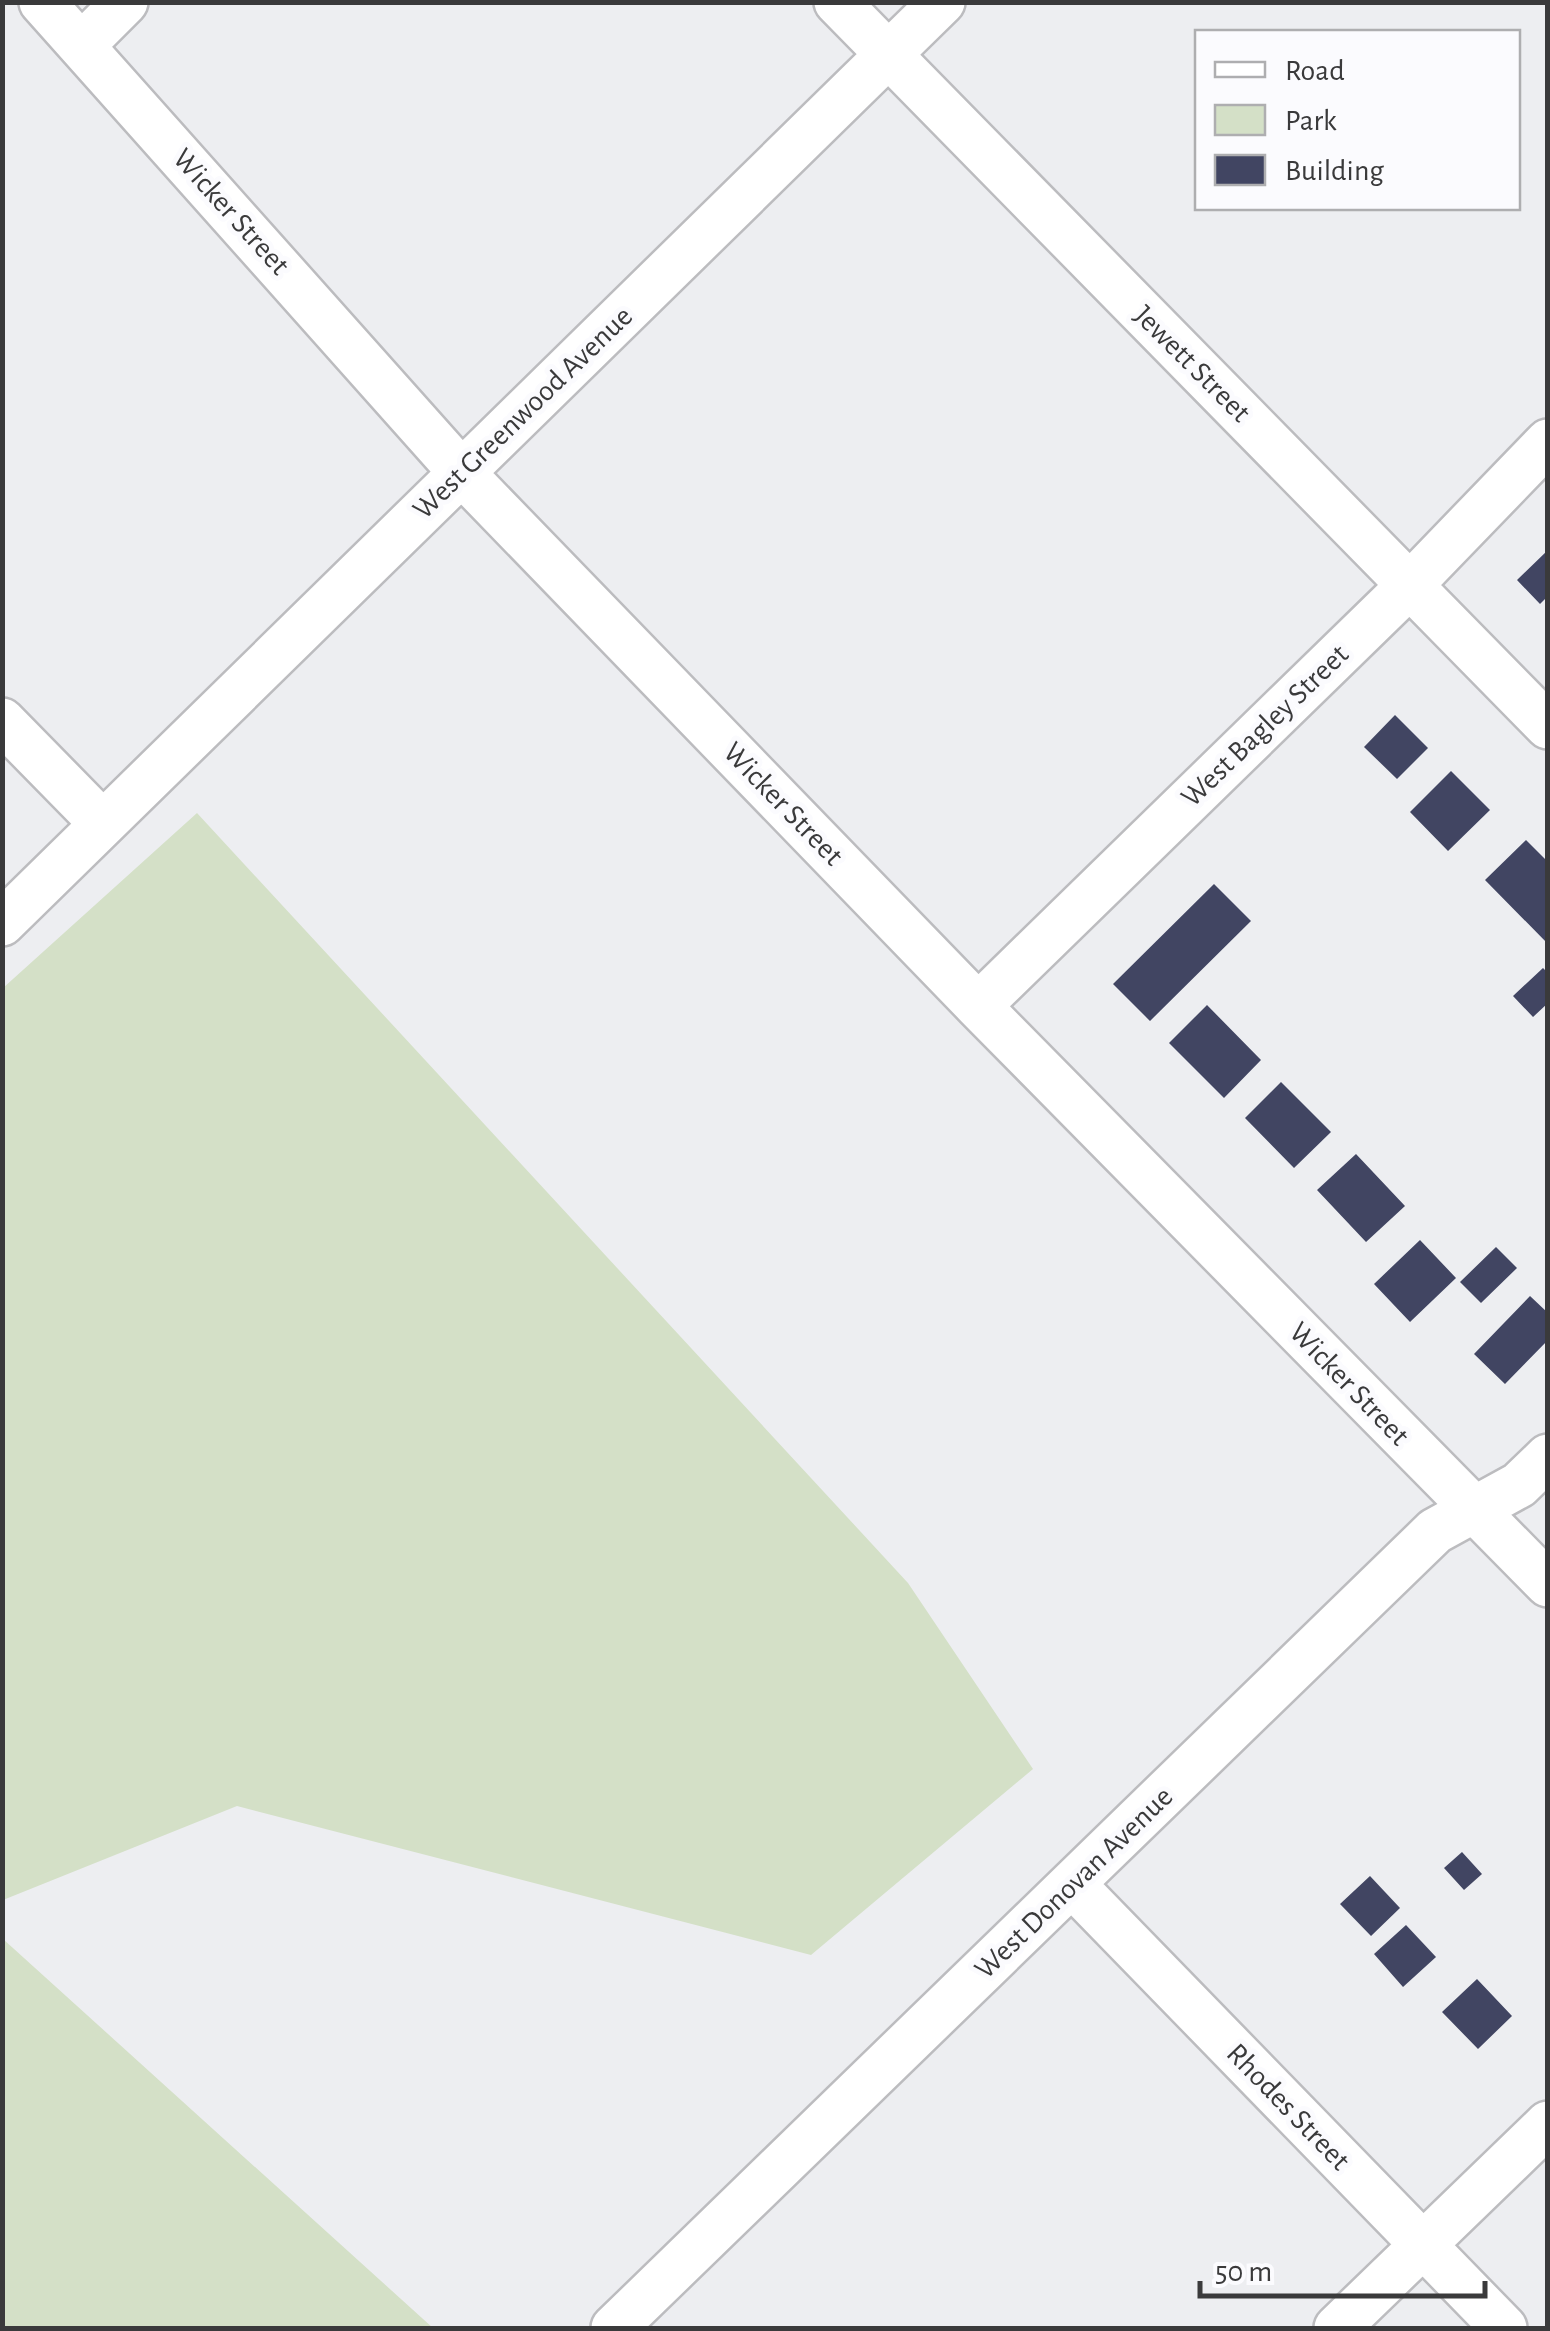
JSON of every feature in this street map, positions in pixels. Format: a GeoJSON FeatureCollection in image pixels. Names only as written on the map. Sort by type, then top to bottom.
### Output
{"type":"FeatureCollection","features":[{"type":"Feature","properties":{"kind":"street","name":"Wicker Street"},"geometry":{"type":"LineString","coordinates":[[42,2],[462,473],[978,1006],[1548,1584]]}},
{"type":"Feature","properties":{"kind":"street"},"geometry":{"type":"LineString","coordinates":[[82,44],[126,2]]}},
{"type":"Feature","properties":{"kind":"street","name":"Jewett Street"},"geometry":{"type":"LineString","coordinates":[[837,2],[1548,726]]}},
{"type":"Feature","properties":{"kind":"street","name":"West Greenwood Avenue"},"geometry":{"type":"LineString","coordinates":[[2,923],[942,2]]}},
{"type":"Feature","properties":{"kind":"street","name":"West Bagley Street"},"geometry":{"type":"LineString","coordinates":[[978,1006],[1410,585],[1548,442]]}},
{"type":"Feature","properties":{"kind":"street"},"geometry":{"type":"LineString","coordinates":[[2,721],[103,824]]}},
{"type":"Feature","properties":{"kind":"street","name":"West Donovan Avenue"},"geometry":{"type":"LineString","coordinates":[[614,2328],[1436,1530],[1519,1484],[1548,1457]]}},
{"type":"Feature","properties":{"kind":"street","name":"Rhodes Street"},"geometry":{"type":"LineString","coordinates":[[1073,1885],[1504,2328]]}},
{"type":"Feature","properties":{"kind":"street"},"geometry":{"type":"LineString","coordinates":[[1337,2328],[1548,2124]]}},
{"type":"Feature","properties":{"kind":"green space"},"geometry":{"type":"Polygon","coordinates":[[[197,813],[908,1583],[1033,1769],[811,1955],[237,1806],[3,1900],[3,988],[197,813]]]}},
{"type":"Feature","properties":{"kind":"green space"},"geometry":{"type":"Polygon","coordinates":[[[3,1939],[433,2328],[3,2328],[3,1939]]]}},
{"type":"Feature","properties":{"kind":"building"},"geometry":{"type":"Polygon","coordinates":[[[1548,550],[1548,596],[1540,604],[1517,580],[1548,550]]]}},
{"type":"Feature","properties":{"kind":"building"},"geometry":{"type":"Polygon","coordinates":[[[1395,715],[1428,748],[1397,779],[1364,747],[1395,715]]]}},
{"type":"Feature","properties":{"kind":"building"},"geometry":{"type":"Polygon","coordinates":[[[1451,771],[1490,810],[1448,851],[1410,812],[1451,771]]]}},
{"type":"Feature","properties":{"kind":"building"},"geometry":{"type":"Polygon","coordinates":[[[1526,840],[1548,862],[1548,944],[1485,880],[1526,840]]]}},
{"type":"Feature","properties":{"kind":"building"},"geometry":{"type":"Polygon","coordinates":[[[1214,884],[1251,921],[1150,1021],[1113,984],[1214,884]]]}},
{"type":"Feature","properties":{"kind":"building"},"geometry":{"type":"Polygon","coordinates":[[[1543,968],[1548,973],[1548,1003],[1533,1017],[1513,996],[1543,968]]]}},
{"type":"Feature","properties":{"kind":"building"},"geometry":{"type":"Polygon","coordinates":[[[1207,1005],[1261,1060],[1224,1098],[1169,1043],[1207,1005]]]}},
{"type":"Feature","properties":{"kind":"building"},"geometry":{"type":"Polygon","coordinates":[[[1281,1082],[1331,1132],[1294,1168],[1245,1118],[1281,1082]]]}},
{"type":"Feature","properties":{"kind":"building"},"geometry":{"type":"Polygon","coordinates":[[[1356,1154],[1405,1206],[1366,1242],[1317,1190],[1356,1154]]]}},
{"type":"Feature","properties":{"kind":"building"},"geometry":{"type":"Polygon","coordinates":[[[1420,1240],[1456,1278],[1410,1322],[1374,1284],[1420,1240]]]}},
{"type":"Feature","properties":{"kind":"building"},"geometry":{"type":"Polygon","coordinates":[[[1496,1247],[1517,1268],[1481,1303],[1460,1282],[1496,1247]]]}},
{"type":"Feature","properties":{"kind":"building"},"geometry":{"type":"Polygon","coordinates":[[[1530,1296],[1548,1313],[1548,1340],[1505,1384],[1474,1354],[1530,1296]]]}},
{"type":"Feature","properties":{"kind":"building"},"geometry":{"type":"Polygon","coordinates":[[[1462,1852],[1482,1874],[1464,1890],[1444,1868],[1462,1852]]]}},
{"type":"Feature","properties":{"kind":"building"},"geometry":{"type":"Polygon","coordinates":[[[1370,1876],[1400,1908],[1371,1936],[1340,1904],[1370,1876]]]}},
{"type":"Feature","properties":{"kind":"building"},"geometry":{"type":"Polygon","coordinates":[[[1406,1925],[1436,1957],[1403,1987],[1374,1954],[1406,1925]]]}},
{"type":"Feature","properties":{"kind":"building"},"geometry":{"type":"Polygon","coordinates":[[[1477,1979],[1512,2016],[1478,2049],[1442,2012],[1477,1979]]]}}]}
